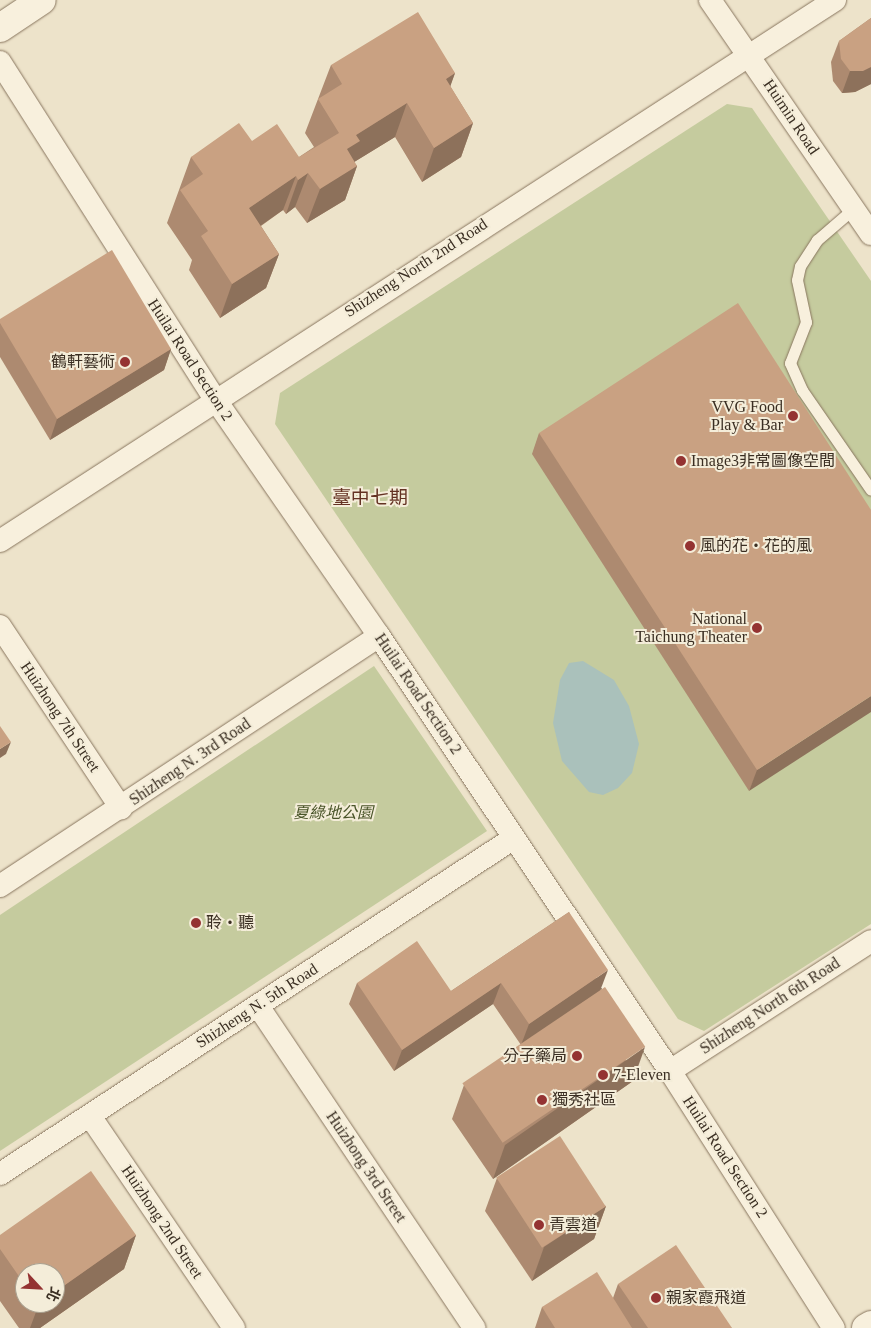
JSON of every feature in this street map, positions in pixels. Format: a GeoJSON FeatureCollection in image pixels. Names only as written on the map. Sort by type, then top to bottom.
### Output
{"type":"FeatureCollection","features":[{"type":"Feature","properties":{"kind":"street"},"geometry":{"type":"LineString","coordinates":[[0,28],[42,0]]}},
{"type":"Feature","properties":{"kind":"street","name":"Huimin Road"},"geometry":{"type":"LineString","coordinates":[[710,0],[871,234]]}},
{"type":"Feature","properties":{"kind":"street","name":"Shizheng North 2nd Road"},"geometry":{"type":"LineString","coordinates":[[0,541],[217,402],[286,351],[835,0]]}},
{"type":"Feature","properties":{"kind":"street","name":"Huilai Road Section 2"},"geometry":{"type":"LineString","coordinates":[[0,62],[217,402],[379,636],[670,1071],[834,1328]]}},
{"type":"Feature","properties":{"kind":"street","name":"Huizhong 7th Street"},"geometry":{"type":"LineString","coordinates":[[0,626],[121,808]]}},
{"type":"Feature","properties":{"kind":"street","name":"Shizheng N. 3rd Road"},"geometry":{"type":"LineString","coordinates":[[0,886],[121,808],[379,636]]}},
{"type":"Feature","properties":{"kind":"street","name":"Shizheng N. 5th Road"},"geometry":{"type":"LineString","coordinates":[[0,1174],[514,838]]}},
{"type":"Feature","properties":{"kind":"street","name":"Shizheng North 6th Road"},"geometry":{"type":"LineString","coordinates":[[670,1071],[871,941]]}},
{"type":"Feature","properties":{"kind":"street","name":"Huizhong 3rd Street"},"geometry":{"type":"LineString","coordinates":[[258,1006],[474,1328]]}},
{"type":"Feature","properties":{"kind":"street","name":"Huizhong 2nd Street"},"geometry":{"type":"LineString","coordinates":[[90,1116],[234,1328]]}},
{"type":"Feature","properties":{"kind":"street"},"geometry":{"type":"LineString","coordinates":[[866,1328],[871,1325]]}},
{"type":"Feature","properties":{"kind":"lane"},"geometry":{"type":"LineString","coordinates":[[853,208],[817,240],[800,266],[797,280],[806,322],[790,363],[802,390],[871,490]]}},
{"type":"Feature","properties":{"kind":"green space"},"geometry":{"type":"Polygon","coordinates":[[[727,104],[752,108],[871,281],[871,924],[704,1031],[678,1019],[275,424],[280,393],[727,104]]]}},
{"type":"Feature","properties":{"kind":"green space","name":"夏綠地公園"},"geometry":{"type":"Polygon","coordinates":[[[374,666],[487,831],[0,1151],[0,915],[374,666]]]}},
{"type":"Feature","properties":{"kind":"water"},"geometry":{"type":"Polygon","coordinates":[[[583,661],[614,680],[629,706],[639,744],[632,773],[618,788],[603,795],[589,792],[562,761],[553,723],[560,680],[569,663],[583,661]]]}},
{"type":"Feature","properties":{"kind":"building"},"geometry":{"type":"Polygon","coordinates":[[[418,12],[455,73],[446,79],[473,123],[434,148],[407,103],[356,135],[360,141],[347,149],[357,166],[320,189],[308,173],[298,180],[296,176],[249,208],[279,254],[232,284],[201,236],[208,231],[180,190],[203,174],[191,157],[239,123],[252,141],[277,124],[299,157],[339,133],[318,99],[342,84],[331,65],[418,12]]]}},
{"type":"Feature","properties":{"kind":"building"},"geometry":{"type":"Polygon","coordinates":[[[871,18],[871,67],[863,71],[850,71],[841,59],[839,41],[871,18]]]}},
{"type":"Feature","properties":{"kind":"building"},"geometry":{"type":"Polygon","coordinates":[[[112,250],[171,349],[57,419],[0,323],[0,319],[112,250]]]}},
{"type":"Feature","properties":{"kind":"building","name":"National Taichung Theater"},"geometry":{"type":"Polygon","coordinates":[[[738,303],[871,510],[871,696],[757,770],[539,433],[738,303]]]}},
{"type":"Feature","properties":{"kind":"building"},"geometry":{"type":"Polygon","coordinates":[[[0,726],[11,742],[0,749],[0,726]]]}},
{"type":"Feature","properties":{"kind":"building"},"geometry":{"type":"Polygon","coordinates":[[[569,912],[608,970],[529,1024],[501,983],[402,1050],[357,983],[417,941],[451,991],[569,912]]]}},
{"type":"Feature","properties":{"kind":"building"},"geometry":{"type":"Polygon","coordinates":[[[605,987],[645,1047],[503,1143],[462,1083],[605,987]]]}},
{"type":"Feature","properties":{"kind":"building"},"geometry":{"type":"Polygon","coordinates":[[[560,1136],[606,1206],[542,1248],[496,1177],[560,1136]]]}},
{"type":"Feature","properties":{"kind":"building"},"geometry":{"type":"Polygon","coordinates":[[[91,1171],[136,1235],[65,1285],[65,1263],[15,1263],[15,1271],[0,1249],[0,1235],[91,1171]]]}},
{"type":"Feature","properties":{"kind":"building"},"geometry":{"type":"Polygon","coordinates":[[[676,1245],[732,1328],[648,1328],[618,1284],[676,1245]]]}},
{"type":"Feature","properties":{"kind":"building"},"geometry":{"type":"Polygon","coordinates":[[[597,1272],[632,1328],[555,1328],[542,1307],[597,1272]]]}},
{"type":"Feature","properties":{"kind":"place","name":"鶴軒藝術"},"geometry":{"type":"Point","coordinates":[125,362]}},
{"type":"Feature","properties":{"kind":"place","name":"VVG Food Play & Bar"},"geometry":{"type":"Point","coordinates":[793,416]}},
{"type":"Feature","properties":{"kind":"place","name":"Image3非常圖像空間"},"geometry":{"type":"Point","coordinates":[681,461]}},
{"type":"Feature","properties":{"kind":"place","name":"風的花‧花的風"},"geometry":{"type":"Point","coordinates":[690,546]}},
{"type":"Feature","properties":{"kind":"place","name":"National Taichung Theater"},"geometry":{"type":"Point","coordinates":[757,628]}},
{"type":"Feature","properties":{"kind":"place","name":"聆‧聽"},"geometry":{"type":"Point","coordinates":[196,923]}},
{"type":"Feature","properties":{"kind":"place","name":"分子藥局"},"geometry":{"type":"Point","coordinates":[577,1056]}},
{"type":"Feature","properties":{"kind":"place","name":"7-Eleven"},"geometry":{"type":"Point","coordinates":[603,1075]}},
{"type":"Feature","properties":{"kind":"place","name":"獨秀社區"},"geometry":{"type":"Point","coordinates":[542,1100]}},
{"type":"Feature","properties":{"kind":"place","name":"青雲道"},"geometry":{"type":"Point","coordinates":[539,1225]}},
{"type":"Feature","properties":{"kind":"place","name":"親家霞飛道"},"geometry":{"type":"Point","coordinates":[656,1298]}},
{"type":"Feature","properties":{"kind":"district","name":"臺中七期"},"geometry":{"type":"Point","coordinates":[370,498]}}]}
